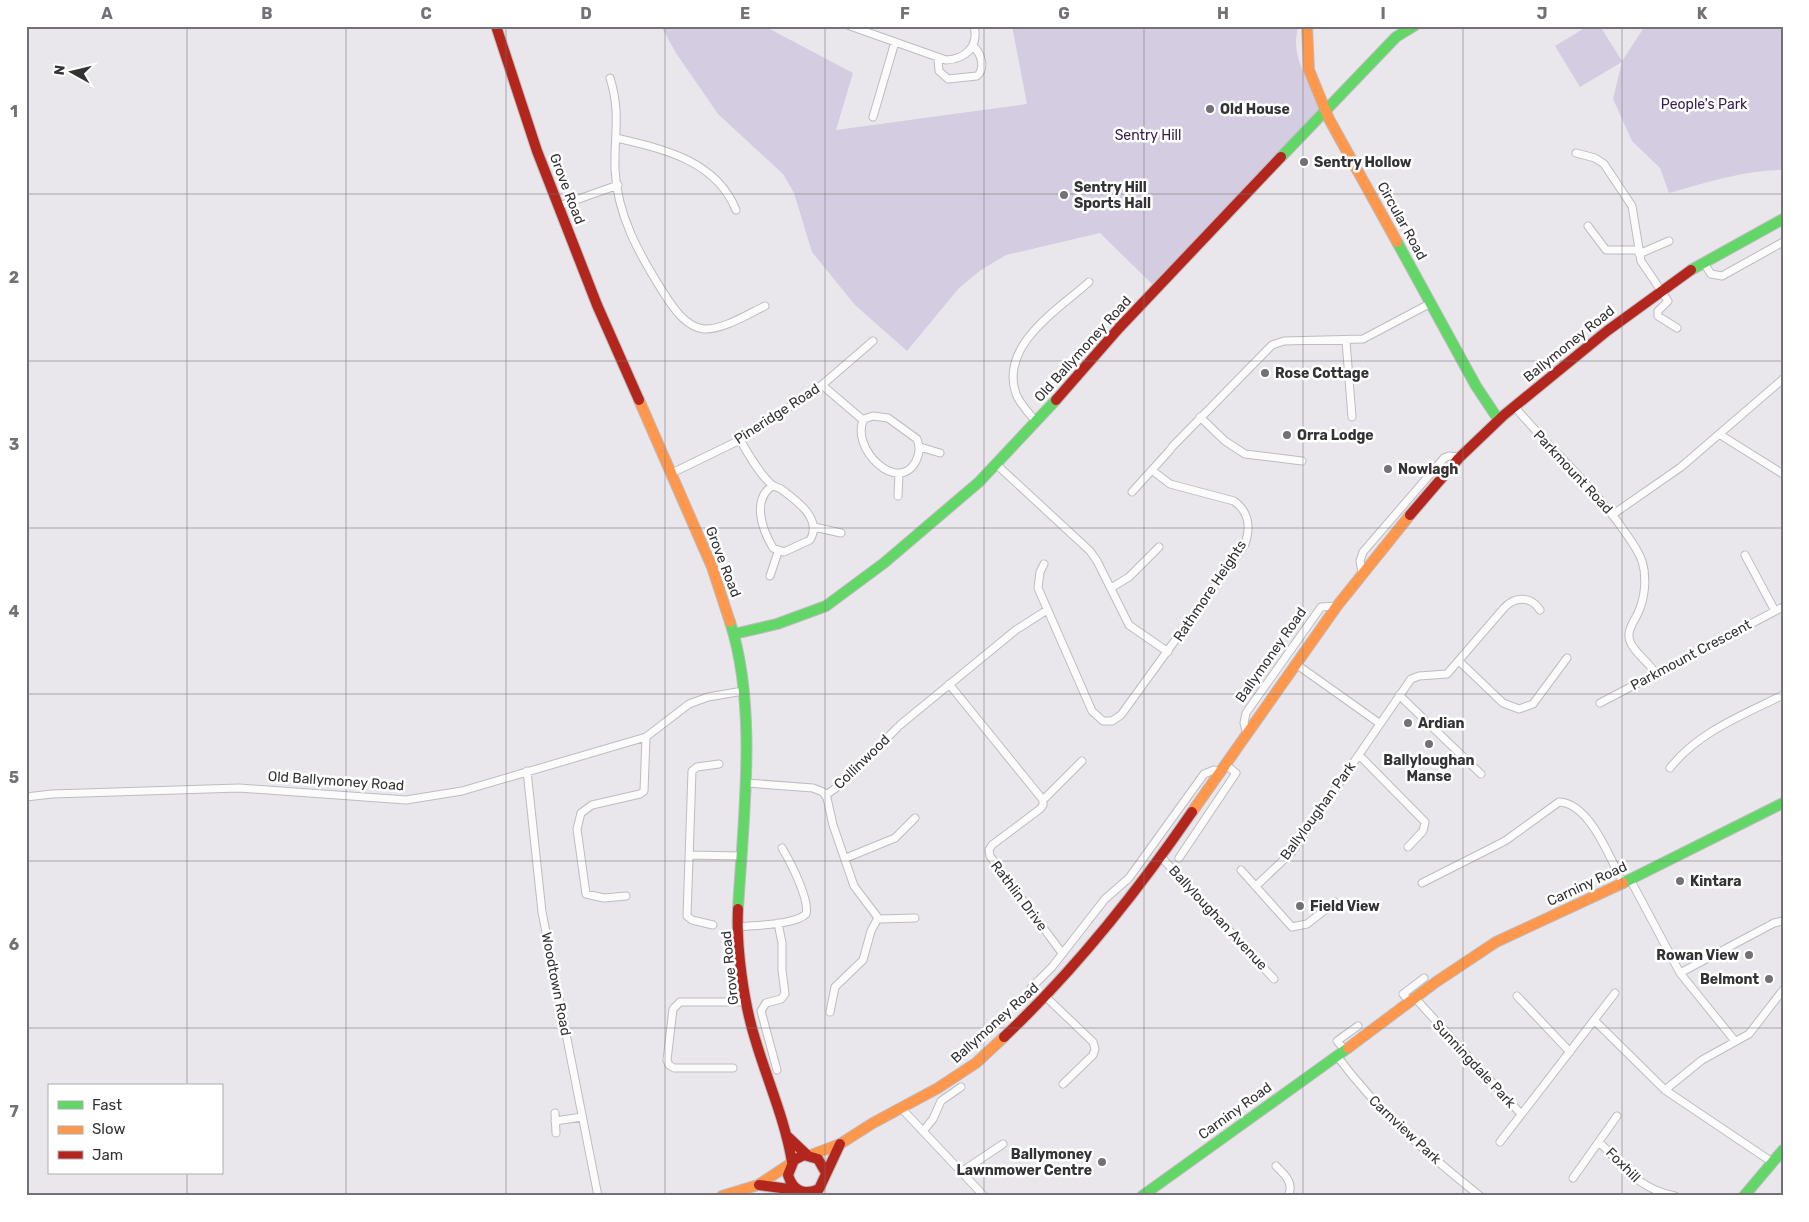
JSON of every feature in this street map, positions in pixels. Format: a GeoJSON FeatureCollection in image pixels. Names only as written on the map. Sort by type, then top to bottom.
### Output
{"type":"FeatureCollection","features":[{"type":"Feature","properties":{"kind":"street","name":"Grove Road"},"geometry":{"type":"LineString","coordinates":[[496,26],[537,151],[597,305],[712,567],[734,634],[744,691],[748,733],[747,784],[738,927],[747,1002],[755,1039],[788,1137],[791,1163]]}},
{"type":"Feature","properties":{"kind":"street"},"geometry":{"type":"LineString","coordinates":[[850,26],[946,60],[958,58],[973,46],[976,37],[974,26]]}},
{"type":"Feature","properties":{"kind":"street","name":"Circular Road"},"geometry":{"type":"LineString","coordinates":[[1307,26],[1309,70],[1325,109],[1476,386],[1498,419]]}},
{"type":"Feature","properties":{"kind":"street","name":"Old Ballymoney Road"},"geometry":{"type":"LineString","coordinates":[[734,634],[784,622],[826,606],[884,563],[997,465],[1119,328],[1325,109],[1396,38],[1414,26]]}},
{"type":"Feature","properties":{"kind":"street"},"geometry":{"type":"LineString","coordinates":[[873,117],[895,42]]}},
{"type":"Feature","properties":{"kind":"street"},"geometry":{"type":"LineString","coordinates":[[938,58],[940,71],[948,79],[977,76],[982,65],[980,53],[973,46]]}},
{"type":"Feature","properties":{"kind":"street"},"geometry":{"type":"LineString","coordinates":[[610,78],[617,106],[618,185],[628,230],[638,252],[672,306],[698,327],[711,328],[765,306]]}},
{"type":"Feature","properties":{"kind":"street"},"geometry":{"type":"LineString","coordinates":[[616,138],[666,150],[680,156],[722,184],[730,194],[736,210]]}},
{"type":"Feature","properties":{"kind":"street"},"geometry":{"type":"LineString","coordinates":[[1576,153],[1595,158],[1604,164],[1632,206],[1637,226],[1639,252],[1644,266],[1668,301],[1658,312],[1658,317],[1677,328]]}},
{"type":"Feature","properties":{"kind":"street"},"geometry":{"type":"LineString","coordinates":[[559,206],[618,185]]}},
{"type":"Feature","properties":{"kind":"street","name":"Ballymoney Road"},"geometry":{"type":"LineString","coordinates":[[809,1155],[840,1144],[873,1122],[902,1109],[938,1088],[976,1063],[1046,996],[1161,857],[1362,573],[1422,500],[1460,457],[1498,419],[1594,340],[1660,291],[1738,240],[1783,219]]}},
{"type":"Feature","properties":{"kind":"street"},"geometry":{"type":"LineString","coordinates":[[1588,226],[1606,250],[1639,252],[1669,241]]}},
{"type":"Feature","properties":{"kind":"street"},"geometry":{"type":"LineString","coordinates":[[1703,262],[1711,274],[1722,276],[1783,242]]}},
{"type":"Feature","properties":{"kind":"street"},"geometry":{"type":"LineString","coordinates":[[1036,422],[1021,403],[1016,393],[1013,379],[1016,358],[1032,334],[1089,282]]}},
{"type":"Feature","properties":{"kind":"street"},"geometry":{"type":"LineString","coordinates":[[1132,492],[1200,417],[1275,343],[1284,341],[1346,341],[1368,337],[1431,303]]}},
{"type":"Feature","properties":{"kind":"street","name":"Pineridge Road"},"geometry":{"type":"LineString","coordinates":[[672,473],[740,440],[822,385],[873,341]]}},
{"type":"Feature","properties":{"kind":"street"},"geometry":{"type":"LineString","coordinates":[[1346,341],[1352,416]]}},
{"type":"Feature","properties":{"kind":"street"},"geometry":{"type":"LineString","coordinates":[[1612,515],[1681,467],[1782,381]]}},
{"type":"Feature","properties":{"kind":"street"},"geometry":{"type":"LineString","coordinates":[[822,385],[863,420]]}},
{"type":"Feature","properties":{"kind":"street","name":"Parkmount Road"},"geometry":{"type":"LineString","coordinates":[[1514,406],[1539,436],[1592,490],[1638,551],[1645,582],[1640,608],[1630,630],[1629,639],[1632,646],[1649,662],[1656,674]]}},
{"type":"Feature","properties":{"kind":"street"},"geometry":{"type":"LineString","coordinates":[[863,420],[873,416],[888,418],[912,434],[920,447],[940,453]]}},
{"type":"Feature","properties":{"kind":"street"},"geometry":{"type":"LineString","coordinates":[[1200,417],[1225,441],[1247,455],[1302,461]]}},
{"type":"Feature","properties":{"kind":"street"},"geometry":{"type":"LineString","coordinates":[[863,420],[860,437],[871,456],[882,468],[899,472],[906,471],[912,466],[920,447]]}},
{"type":"Feature","properties":{"kind":"street"},"geometry":{"type":"LineString","coordinates":[[1719,434],[1783,474]]}},
{"type":"Feature","properties":{"kind":"street"},"geometry":{"type":"LineString","coordinates":[[740,440],[772,486],[781,489],[811,516],[814,527],[812,536],[806,543],[784,552],[778,552],[773,548],[760,519],[763,500],[772,486]]}},
{"type":"Feature","properties":{"kind":"street","name":"Rathmore Heights"},"geometry":{"type":"LineString","coordinates":[[997,465],[1090,551],[1097,561],[1129,625],[1168,652]]}},
{"type":"Feature","properties":{"kind":"street","name":"Rathmore Heights"},"geometry":{"type":"LineString","coordinates":[[1044,564],[1037,584],[1047,610],[1092,711],[1103,721],[1112,720],[1120,715],[1168,652],[1245,544],[1249,525],[1244,511],[1234,500],[1170,484],[1153,471]]}},
{"type":"Feature","properties":{"kind":"street"},"geometry":{"type":"LineString","coordinates":[[898,496],[899,472]]}},
{"type":"Feature","properties":{"kind":"street"},"geometry":{"type":"LineString","coordinates":[[814,527],[840,533]]}},
{"type":"Feature","properties":{"kind":"street"},"geometry":{"type":"LineString","coordinates":[[1111,588],[1129,577],[1159,547]]}},
{"type":"Feature","properties":{"kind":"street"},"geometry":{"type":"LineString","coordinates":[[770,576],[778,552]]}},
{"type":"Feature","properties":{"kind":"street"},"geometry":{"type":"LineString","coordinates":[[1745,555],[1775,611]]}},
{"type":"Feature","properties":{"kind":"street","name":"Ballyloughan Park"},"geometry":{"type":"LineString","coordinates":[[1256,886],[1292,852],[1379,723],[1415,676],[1446,675],[1510,602],[1518,599],[1532,601],[1540,610]]}},
{"type":"Feature","properties":{"kind":"street","name":"Ballymoney Road"},"geometry":{"type":"LineString","coordinates":[[1247,734],[1244,723],[1246,713],[1321,607],[1337,606]]}},
{"type":"Feature","properties":{"kind":"street","name":"Parkmount Crescent"},"geometry":{"type":"LineString","coordinates":[[1600,703],[1783,607]]}},
{"type":"Feature","properties":{"kind":"street"},"geometry":{"type":"LineString","coordinates":[[1043,800],[949,684],[1018,629],[1047,610]]}},
{"type":"Feature","properties":{"kind":"street"},"geometry":{"type":"LineString","coordinates":[[1459,661],[1503,703],[1519,709],[1533,704],[1567,658]]}},
{"type":"Feature","properties":{"kind":"street"},"geometry":{"type":"LineString","coordinates":[[1296,664],[1379,723]]}},
{"type":"Feature","properties":{"kind":"street","name":"Collinwood"},"geometry":{"type":"LineString","coordinates":[[826,795],[840,785],[899,727],[949,684]]}},
{"type":"Feature","properties":{"kind":"street","name":"Old Ballymoney Road"},"geometry":{"type":"LineString","coordinates":[[26,797],[52,794],[239,788],[406,800],[462,791],[646,737],[689,704],[708,697],[744,691]]}},
{"type":"Feature","properties":{"kind":"street"},"geometry":{"type":"LineString","coordinates":[[1399,695],[1481,774]]}},
{"type":"Feature","properties":{"kind":"street"},"geometry":{"type":"LineString","coordinates":[[1670,768],[1688,747],[1728,723],[1783,696]]}},
{"type":"Feature","properties":{"kind":"street"},"geometry":{"type":"LineString","coordinates":[[626,896],[604,898],[586,894],[577,822],[582,810],[589,806],[638,795],[644,791],[646,737]]}},
{"type":"Feature","properties":{"kind":"street","name":"Ballyloughan Park"},"geometry":{"type":"LineString","coordinates":[[1358,755],[1425,822],[1423,831],[1408,847]]}},
{"type":"Feature","properties":{"kind":"street","name":"Rathlin Drive"},"geometry":{"type":"LineString","coordinates":[[1062,954],[989,854],[992,845],[1040,809],[1043,805],[1043,800],[1082,761]]}},
{"type":"Feature","properties":{"kind":"street"},"geometry":{"type":"LineString","coordinates":[[713,925],[692,920],[688,916],[692,772],[696,767],[719,764]]}},
{"type":"Feature","properties":{"kind":"street"},"geometry":{"type":"LineString","coordinates":[[1179,858],[1236,773],[1223,769]]}},
{"type":"Feature","properties":{"kind":"street","name":"Ballymoney Road"},"geometry":{"type":"LineString","coordinates":[[1031,988],[1062,954],[1105,899],[1129,878],[1204,774],[1223,769]]}},
{"type":"Feature","properties":{"kind":"street","name":"Woodtown Road"},"geometry":{"type":"LineString","coordinates":[[527,771],[542,912],[598,1196]]}},
{"type":"Feature","properties":{"kind":"street","name":"Collinwood"},"geometry":{"type":"LineString","coordinates":[[747,784],[813,788],[826,795],[833,825],[846,858],[855,890],[878,918]]}},
{"type":"Feature","properties":{"kind":"street"},"geometry":{"type":"LineString","coordinates":[[1422,883],[1505,841],[1559,802],[1572,805],[1591,822],[1680,973],[1735,1041]]}},
{"type":"Feature","properties":{"kind":"street","name":"Carniny Road"},"geometry":{"type":"LineString","coordinates":[[1142,1196],[1412,1000],[1496,942],[1627,881],[1783,803]]}},
{"type":"Feature","properties":{"kind":"street"},"geometry":{"type":"LineString","coordinates":[[846,858],[895,838],[915,818]]}},
{"type":"Feature","properties":{"kind":"street"},"geometry":{"type":"LineString","coordinates":[[738,927],[778,923],[802,917],[806,914],[807,908],[790,860],[782,848]]}},
{"type":"Feature","properties":{"kind":"street"},"geometry":{"type":"LineString","coordinates":[[689,855],[741,856]]}},
{"type":"Feature","properties":{"kind":"street","name":"Ballyloughan Avenue"},"geometry":{"type":"LineString","coordinates":[[1161,857],[1274,979]]}},
{"type":"Feature","properties":{"kind":"street"},"geometry":{"type":"LineString","coordinates":[[1241,870],[1293,927],[1304,926],[1335,902]]}},
{"type":"Feature","properties":{"kind":"street"},"geometry":{"type":"LineString","coordinates":[[1105,899],[1119,909]]}},
{"type":"Feature","properties":{"kind":"street"},"geometry":{"type":"LineString","coordinates":[[830,1012],[835,987],[859,966],[865,953],[870,931],[878,918],[883,920],[915,918]]}},
{"type":"Feature","properties":{"kind":"street"},"geometry":{"type":"LineString","coordinates":[[1680,973],[1774,924],[1783,922]]}},
{"type":"Feature","properties":{"kind":"street"},"geometry":{"type":"LineString","coordinates":[[777,1070],[761,1011],[766,1003],[781,998],[785,994],[782,940],[778,923]]}},
{"type":"Feature","properties":{"kind":"street"},"geometry":{"type":"LineString","coordinates":[[1412,1000],[1403,994],[1424,978]]}},
{"type":"Feature","properties":{"kind":"street"},"geometry":{"type":"LineString","coordinates":[[1665,1090],[1698,1063],[1752,1030],[1783,990]]}},
{"type":"Feature","properties":{"kind":"street","name":"Sunningdale Park"},"geometry":{"type":"LineString","coordinates":[[1412,1000],[1521,1114],[1615,994]]}},
{"type":"Feature","properties":{"kind":"street"},"geometry":{"type":"LineString","coordinates":[[1046,996],[1093,1042],[1095,1049],[1093,1055],[1063,1084]]}},
{"type":"Feature","properties":{"kind":"street"},"geometry":{"type":"LineString","coordinates":[[1517,996],[1570,1052]]}},
{"type":"Feature","properties":{"kind":"street"},"geometry":{"type":"LineString","coordinates":[[733,1068],[670,1066],[667,1060],[673,1009],[680,1002],[747,1002]]}},
{"type":"Feature","properties":{"kind":"street"},"geometry":{"type":"LineString","coordinates":[[1594,1020],[1665,1090],[1772,1162]]}},
{"type":"Feature","properties":{"kind":"street"},"geometry":{"type":"LineString","coordinates":[[1341,1053],[1337,1041],[1358,1026]]}},
{"type":"Feature","properties":{"kind":"street","name":"Carnview Park"},"geometry":{"type":"LineString","coordinates":[[1341,1053],[1359,1085],[1388,1117],[1438,1163],[1480,1196]]}},
{"type":"Feature","properties":{"kind":"street"},"geometry":{"type":"LineString","coordinates":[[923,1131],[934,1119],[941,1101],[960,1087]]}},
{"type":"Feature","properties":{"kind":"street"},"geometry":{"type":"LineString","coordinates":[[902,1109],[984,1196]]}},
{"type":"Feature","properties":{"kind":"street"},"geometry":{"type":"LineString","coordinates":[[555,1113],[556,1133]]}},
{"type":"Feature","properties":{"kind":"street"},"geometry":{"type":"LineString","coordinates":[[1500,1142],[1521,1114]]}},
{"type":"Feature","properties":{"kind":"street","name":"Foxhill"},"geometry":{"type":"LineString","coordinates":[[1573,1178],[1617,1116]]}},
{"type":"Feature","properties":{"kind":"street"},"geometry":{"type":"LineString","coordinates":[[555,1121],[582,1117]]}},
{"type":"Feature","properties":{"kind":"street","name":"Grove Road"},"geometry":{"type":"LineString","coordinates":[[788,1137],[809,1155]]}},
{"type":"Feature","properties":{"kind":"street","name":"Foxhill"},"geometry":{"type":"LineString","coordinates":[[1599,1142],[1642,1185],[1654,1191],[1675,1196]]}},
{"type":"Feature","properties":{"kind":"street"},"geometry":{"type":"LineString","coordinates":[[821,1196],[826,1173],[840,1144]]}},
{"type":"Feature","properties":{"kind":"street"},"geometry":{"type":"LineString","coordinates":[[961,1172],[1003,1144]]}},
{"type":"Feature","properties":{"kind":"street"},"geometry":{"type":"LineString","coordinates":[[1744,1196],[1783,1150]]}},
{"type":"Feature","properties":{"kind":"street"},"geometry":{"type":"LineString","coordinates":[[722,1196],[758,1185],[798,1157],[809,1155],[822,1162],[826,1173]]}},
{"type":"Feature","properties":{"kind":"street"},"geometry":{"type":"LineString","coordinates":[[791,1163],[789,1180],[801,1192]]}},
{"type":"Feature","properties":{"kind":"street"},"geometry":{"type":"LineString","coordinates":[[1276,1166],[1288,1181],[1290,1189],[1288,1196]]}},
{"type":"Feature","properties":{"kind":"street"},"geometry":{"type":"LineString","coordinates":[[758,1185],[801,1192],[814,1192],[823,1184]]}},
{"type":"Feature","properties":{"kind":"green space","name":"Sentry Hill"},"geometry":{"type":"Polygon","coordinates":[[[661,26],[764,26],[853,73],[836,130],[1027,104],[1012,26],[1299,26],[1296,37],[1298,59],[1307,80],[1325,109],[1154,286],[1100,233],[1006,255],[981,270],[959,288],[907,351],[855,305],[812,252],[794,193],[783,174],[718,114],[676,53],[661,26]]]}},
{"type":"Feature","properties":{"kind":"green space","name":"People's Park"},"geometry":{"type":"Polygon","coordinates":[[[1588,26],[1600,26],[1622,61],[1645,26],[1783,26],[1783,170],[1754,172],[1711,181],[1669,193],[1660,168],[1632,141],[1613,99],[1622,62],[1580,87],[1555,46],[1588,26]]]}},
{"type":"Feature","properties":{"kind":"traffic: fast"},"geometry":{"type":"LineString","coordinates":[[1281,157],[1396,37],[1414,26]]}},
{"type":"Feature","properties":{"kind":"traffic: fast"},"geometry":{"type":"LineString","coordinates":[[1691,270],[1783,219]]}},
{"type":"Feature","properties":{"kind":"traffic: fast"},"geometry":{"type":"LineString","coordinates":[[1397,242],[1476,386],[1498,419]]}},
{"type":"Feature","properties":{"kind":"traffic: fast"},"geometry":{"type":"LineString","coordinates":[[734,634],[777,624],[826,606],[884,563],[979,482],[1056,400]]}},
{"type":"Feature","properties":{"kind":"traffic: fast"},"geometry":{"type":"LineString","coordinates":[[730,622],[739,655],[744,690],[746,727],[745,802],[738,909]]}},
{"type":"Feature","properties":{"kind":"traffic: fast"},"geometry":{"type":"LineString","coordinates":[[1623,883],[1783,803]]}},
{"type":"Feature","properties":{"kind":"traffic: fast"},"geometry":{"type":"LineString","coordinates":[[1142,1196],[1348,1048]]}},
{"type":"Feature","properties":{"kind":"traffic: fast"},"geometry":{"type":"LineString","coordinates":[[1744,1196],[1783,1150]]}},
{"type":"Feature","properties":{"kind":"traffic: slow"},"geometry":{"type":"LineString","coordinates":[[1307,26],[1309,70],[1329,119],[1397,242]]}},
{"type":"Feature","properties":{"kind":"traffic: slow"},"geometry":{"type":"LineString","coordinates":[[639,400],[712,567],[730,622]]}},
{"type":"Feature","properties":{"kind":"traffic: slow"},"geometry":{"type":"LineString","coordinates":[[1192,812],[1337,606],[1410,515]]}},
{"type":"Feature","properties":{"kind":"traffic: slow"},"geometry":{"type":"LineString","coordinates":[[1348,1048],[1436,982],[1496,942],[1623,883]]}},
{"type":"Feature","properties":{"kind":"traffic: slow"},"geometry":{"type":"LineString","coordinates":[[811,1155],[840,1144],[873,1123],[938,1088],[976,1063],[1004,1037]]}},
{"type":"Feature","properties":{"kind":"traffic: slow"},"geometry":{"type":"LineString","coordinates":[[722,1196],[758,1185],[790,1164]]}},
{"type":"Feature","properties":{"kind":"traffic: jam"},"geometry":{"type":"LineString","coordinates":[[496,26],[537,151],[597,305],[639,400]]}},
{"type":"Feature","properties":{"kind":"traffic: jam"},"geometry":{"type":"LineString","coordinates":[[1056,400],[1119,328],[1281,157]]}},
{"type":"Feature","properties":{"kind":"traffic: jam"},"geometry":{"type":"LineString","coordinates":[[1410,515],[1459,458],[1504,415],[1607,331],[1691,270]]}},
{"type":"Feature","properties":{"kind":"traffic: jam"},"geometry":{"type":"LineString","coordinates":[[1004,1037],[1056,985],[1104,929],[1127,901],[1192,812]]}},
{"type":"Feature","properties":{"kind":"traffic: jam"},"geometry":{"type":"LineString","coordinates":[[738,909],[738,941],[748,1011],[785,1131],[792,1162]]}},
{"type":"Feature","properties":{"kind":"traffic: jam"},"geometry":{"type":"LineString","coordinates":[[788,1137],[807,1155]]}},
{"type":"Feature","properties":{"kind":"traffic: jam"},"geometry":{"type":"LineString","coordinates":[[826,1173],[818,1159],[804,1155],[794,1160],[788,1175],[793,1185],[800,1191],[809,1192],[819,1189],[840,1144]]}},
{"type":"Feature","properties":{"kind":"traffic: jam"},"geometry":{"type":"LineString","coordinates":[[759,1185],[796,1190]]}},
{"type":"Feature","properties":{"kind":"place","name":"Old House"},"geometry":{"type":"Point","coordinates":[1210,109]}},
{"type":"Feature","properties":{"kind":"place","name":"Sentry Hollow"},"geometry":{"type":"Point","coordinates":[1304,162]}},
{"type":"Feature","properties":{"kind":"place","name":"Sentry Hill Sports Hall"},"geometry":{"type":"Point","coordinates":[1064,195]}},
{"type":"Feature","properties":{"kind":"place","name":"Rose Cottage"},"geometry":{"type":"Point","coordinates":[1265,373]}},
{"type":"Feature","properties":{"kind":"place","name":"Orra Lodge"},"geometry":{"type":"Point","coordinates":[1287,435]}},
{"type":"Feature","properties":{"kind":"place","name":"Nowlagh"},"geometry":{"type":"Point","coordinates":[1388,469]}},
{"type":"Feature","properties":{"kind":"place","name":"Ardian"},"geometry":{"type":"Point","coordinates":[1408,723]}},
{"type":"Feature","properties":{"kind":"place","name":"Ballyloughan Manse"},"geometry":{"type":"Point","coordinates":[1429,744]}},
{"type":"Feature","properties":{"kind":"place","name":"Kintara"},"geometry":{"type":"Point","coordinates":[1680,881]}},
{"type":"Feature","properties":{"kind":"place","name":"Field View"},"geometry":{"type":"Point","coordinates":[1300,906]}},
{"type":"Feature","properties":{"kind":"place","name":"Rowan View"},"geometry":{"type":"Point","coordinates":[1749,955]}},
{"type":"Feature","properties":{"kind":"place","name":"Belmont"},"geometry":{"type":"Point","coordinates":[1769,979]}},
{"type":"Feature","properties":{"kind":"place","name":"Ballymoney Lawnmower Centre"},"geometry":{"type":"Point","coordinates":[1102,1162]}}]}
